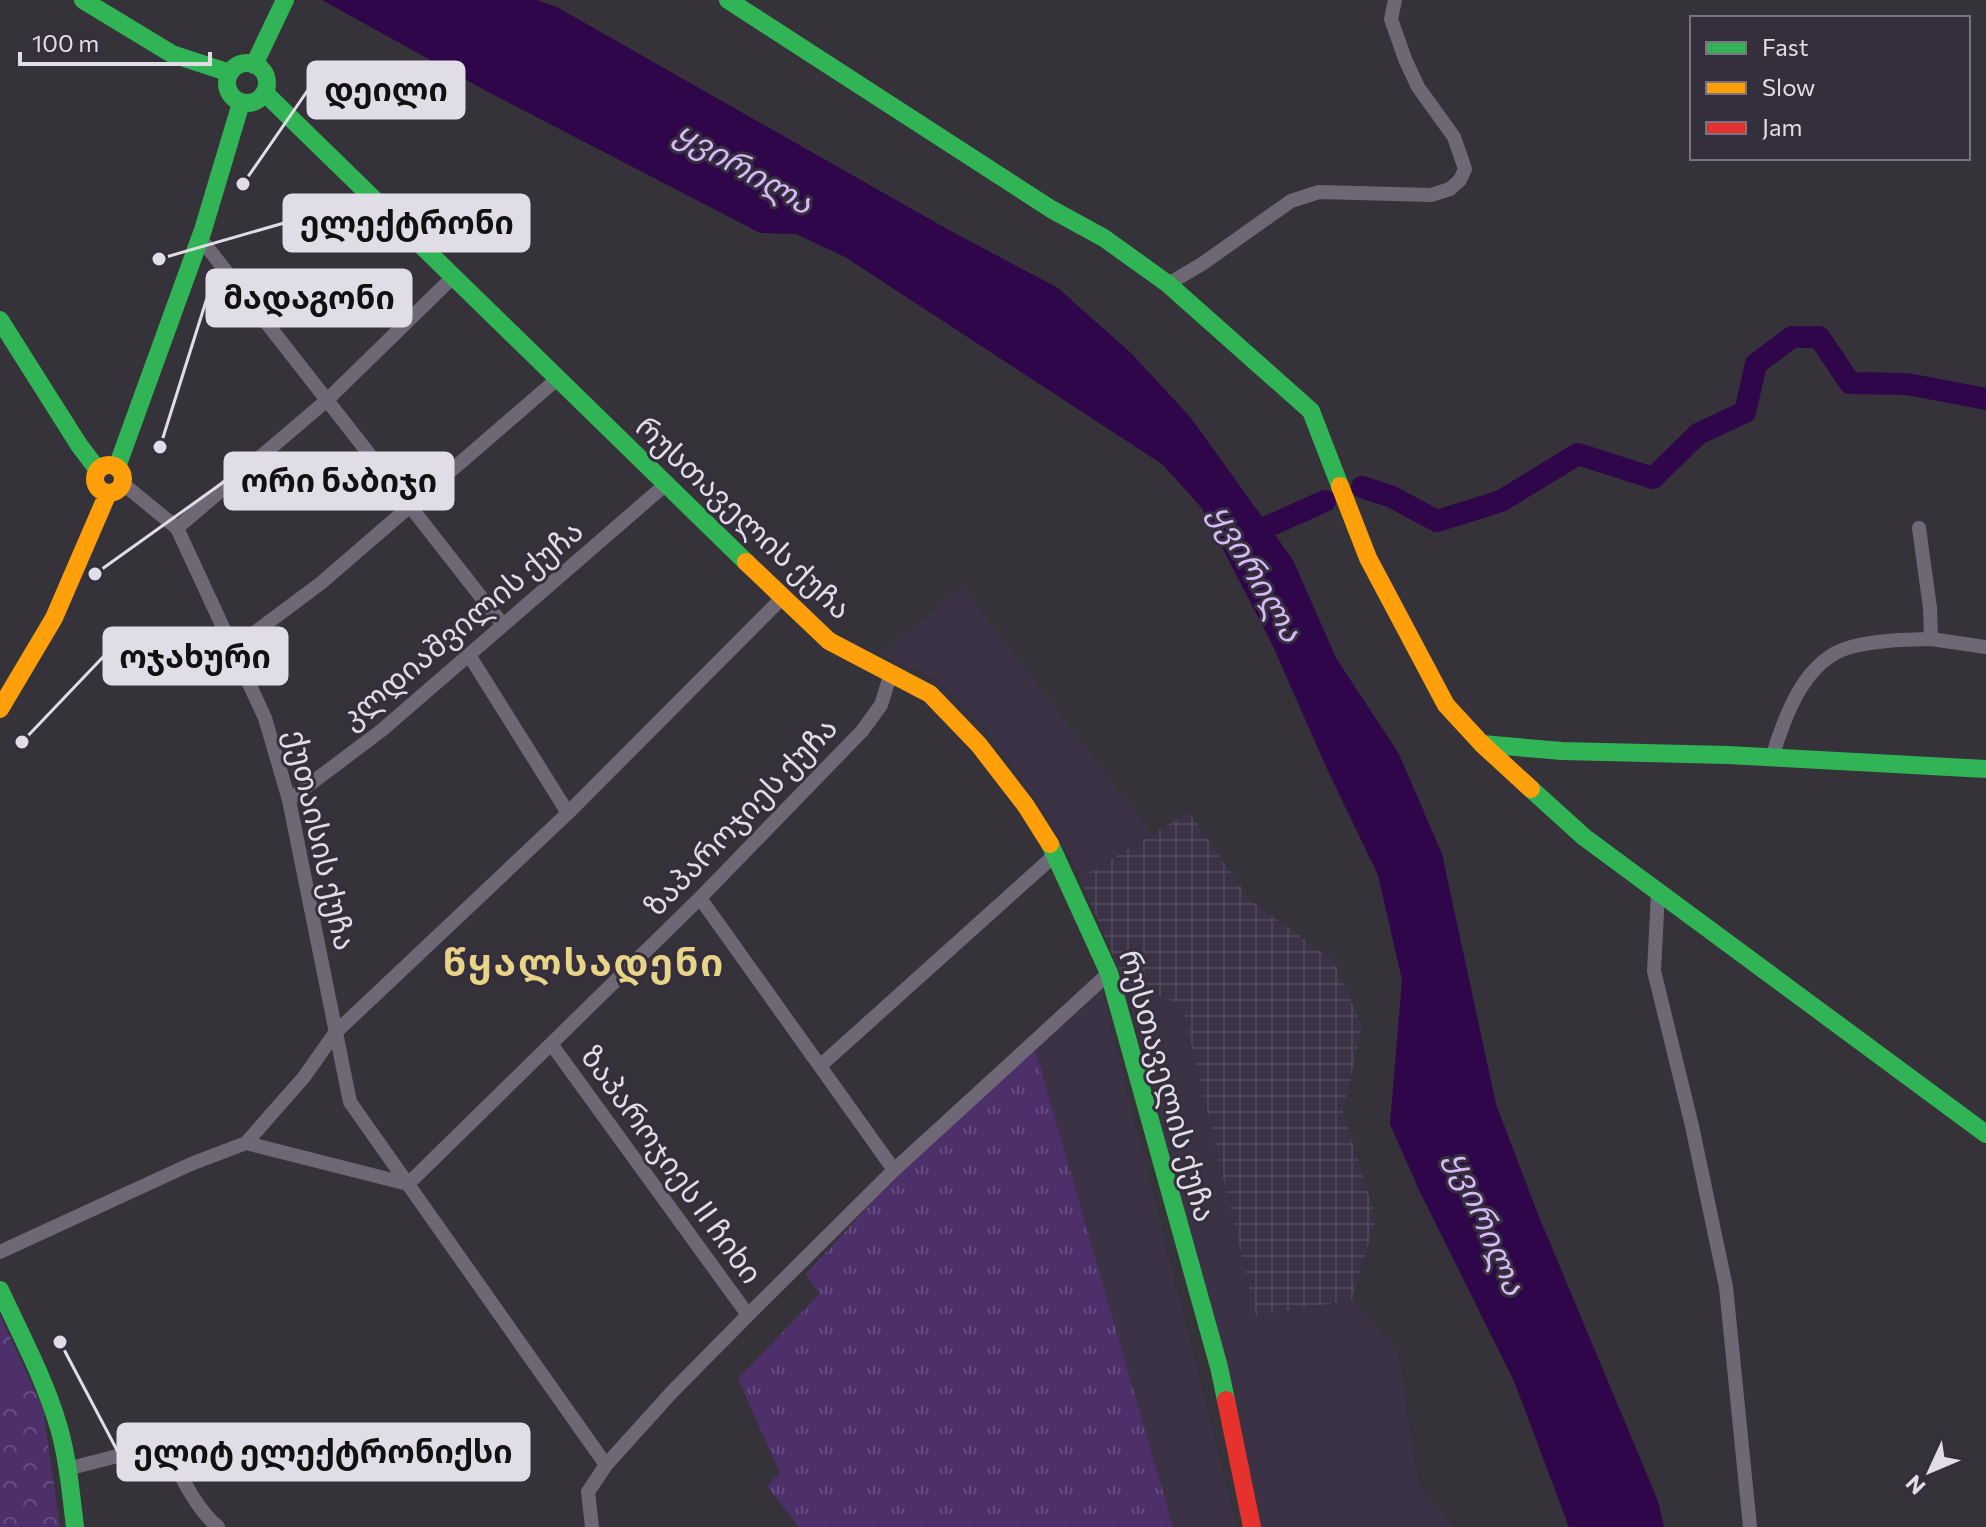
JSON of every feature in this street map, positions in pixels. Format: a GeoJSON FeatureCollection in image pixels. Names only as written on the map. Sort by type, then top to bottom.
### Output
{"type":"FeatureCollection","features":[{"type":"Feature","properties":{"kind":"street"},"geometry":{"type":"LineString","coordinates":[[83,0],[172,54],[230,73]]}},
{"type":"Feature","properties":{"kind":"street"},"geometry":{"type":"LineString","coordinates":[[728,0],[1051,209],[1104,238],[1168,284],[1311,411],[1368,558],[1446,705],[1482,744],[1584,837],[1986,1134]]}},
{"type":"Feature","properties":{"kind":"street"},"geometry":{"type":"LineString","coordinates":[[1168,284],[1202,264],[1291,201],[1319,192],[1431,195],[1450,189],[1460,180],[1465,169],[1454,137],[1418,87],[1405,59],[1391,19],[1395,0]]}},
{"type":"Feature","properties":{"kind":"street"},"geometry":{"type":"LineString","coordinates":[[254,65],[283,7]]}},
{"type":"Feature","properties":{"kind":"street"},"geometry":{"type":"LineString","coordinates":[[241,64],[254,65],[264,73],[265,93],[255,102],[241,103],[227,87],[230,73],[241,64]]}},
{"type":"Feature","properties":{"kind":"street","name":"რუსთაველის ქუჩა"},"geometry":{"type":"LineString","coordinates":[[265,93],[556,380],[829,641],[930,694],[979,745],[1026,806],[1056,854],[1109,973],[1219,1367],[1252,1527]]}},
{"type":"Feature","properties":{"kind":"street"},"geometry":{"type":"LineString","coordinates":[[0,709],[54,618],[111,478],[200,238],[241,103]]}},
{"type":"Feature","properties":{"kind":"street"},"geometry":{"type":"LineString","coordinates":[[200,238],[503,625]]}},
{"type":"Feature","properties":{"kind":"street"},"geometry":{"type":"LineString","coordinates":[[177,528],[326,401],[452,278]]}},
{"type":"Feature","properties":{"kind":"street"},"geometry":{"type":"LineString","coordinates":[[0,320],[6,343],[79,445],[111,478]]}},
{"type":"Feature","properties":{"kind":"street"},"geometry":{"type":"LineString","coordinates":[[234,648],[321,583],[556,380]]}},
{"type":"Feature","properties":{"kind":"street","name":"ქუთაისის ქუჩა"},"geometry":{"type":"LineString","coordinates":[[111,478],[177,528],[265,718],[289,800],[350,1102],[606,1465]]}},
{"type":"Feature","properties":{"kind":"street","name":"კლდიაშვილის ქუჩა"},"geometry":{"type":"LineString","coordinates":[[289,800],[382,730],[665,485]]}},
{"type":"Feature","properties":{"kind":"street"},"geometry":{"type":"LineString","coordinates":[[1919,528],[1931,639]]}},
{"type":"Feature","properties":{"kind":"street"},"geometry":{"type":"LineString","coordinates":[[0,1252],[191,1164],[246,1143],[304,1077],[335,1033],[568,813],[782,598]]}},
{"type":"Feature","properties":{"kind":"street"},"geometry":{"type":"LineString","coordinates":[[1772,758],[1785,717],[1816,667],[1848,647],[1931,639],[1986,647]]}},
{"type":"Feature","properties":{"kind":"street"},"geometry":{"type":"LineString","coordinates":[[469,655],[568,813]]}},
{"type":"Feature","properties":{"kind":"street","name":"ზაპაროჯიეს ქუჩა"},"geometry":{"type":"LineString","coordinates":[[408,1184],[700,898],[862,731],[881,705],[891,673]]}},
{"type":"Feature","properties":{"kind":"street"},"geometry":{"type":"LineString","coordinates":[[1482,744],[1562,751],[1986,769]]}},
{"type":"Feature","properties":{"kind":"street"},"geometry":{"type":"LineString","coordinates":[[820,1066],[1056,854]]}},
{"type":"Feature","properties":{"kind":"street"},"geometry":{"type":"LineString","coordinates":[[1658,893],[1654,971],[1692,1126],[1726,1287],[1750,1527]]}},
{"type":"Feature","properties":{"kind":"street"},"geometry":{"type":"LineString","coordinates":[[700,898],[894,1170]]}},
{"type":"Feature","properties":{"kind":"street"},"geometry":{"type":"LineString","coordinates":[[592,1527],[588,1492],[606,1465],[672,1392],[894,1170],[1109,973]]}},
{"type":"Feature","properties":{"kind":"street","name":"ზაპაროჯიეს II ჩიხი"},"geometry":{"type":"LineString","coordinates":[[552,1045],[748,1315]]}},
{"type":"Feature","properties":{"kind":"street"},"geometry":{"type":"LineString","coordinates":[[246,1143],[408,1184]]}},
{"type":"Feature","properties":{"kind":"street"},"geometry":{"type":"LineString","coordinates":[[0,1290],[56,1417],[75,1527]]}},
{"type":"Feature","properties":{"kind":"street"},"geometry":{"type":"LineString","coordinates":[[67,1469],[164,1444],[185,1483],[218,1527]]}},
{"type":"Feature","properties":{"kind":"shaded area"},"geometry":{"type":"Polygon","coordinates":[[[962,587],[1152,834],[1080,878],[1041,805],[985,729],[937,679],[880,655],[962,587]]]}},
{"type":"Feature","properties":{"kind":"shaded area"},"geometry":{"type":"Polygon","coordinates":[[[1189,812],[1250,900],[1334,961],[1362,1027],[1343,1112],[1376,1218],[1352,1300],[1256,1316],[1182,1005],[1124,982],[1080,878],[1189,812]]]}},
{"type":"Feature","properties":{"kind":"shaded area"},"geometry":{"type":"Polygon","coordinates":[[[1124,982],[1182,1004],[1256,1315],[1352,1300],[1398,1352],[1419,1486],[1454,1527],[1259,1527],[1124,982]]]}},
{"type":"Feature","properties":{"kind":"shaded area"},"geometry":{"type":"Polygon","coordinates":[[[1102,990],[1237,1527],[1173,1527],[1035,1049],[1102,990]]]}},
{"type":"Feature","properties":{"kind":"green space"},"geometry":{"type":"Polygon","coordinates":[[[1035,1049],[1173,1527],[799,1527],[767,1486],[780,1473],[738,1379],[819,1294],[806,1274],[885,1188],[1035,1049]]]}},
{"type":"Feature","properties":{"kind":"green space"},"geometry":{"type":"Polygon","coordinates":[[[0,1315],[43,1409],[60,1527],[0,1527],[0,1315]]]}},
{"type":"Feature","properties":{"kind":"green space"},"geometry":{"type":"Polygon","coordinates":[[[6,1356],[21,1386],[0,1396],[0,1359],[6,1356]]]}},
{"type":"Feature","properties":{"kind":"water","name":"ყვირილა"},"geometry":{"type":"Polygon","coordinates":[[[322,0],[536,0],[555,6],[947,229],[1058,288],[1132,354],[1191,418],[1293,560],[1336,658],[1399,754],[1442,854],[1496,1104],[1537,1212],[1658,1501],[1664,1527],[1569,1527],[1514,1381],[1419,1190],[1390,1124],[1402,980],[1378,875],[1272,644],[1201,507],[1162,464],[845,257],[796,234],[760,233],[490,93],[322,0]]]}},
{"type":"Feature","properties":{"kind":"waterway"},"geometry":{"type":"LineString","coordinates":[[1362,487],[1390,496],[1437,521],[1501,501],[1578,454],[1653,478],[1698,434],[1745,412],[1756,364],[1792,337],[1819,337],[1850,383],[1907,384],[1986,399]]}},
{"type":"Feature","properties":{"kind":"waterway"},"geometry":{"type":"LineString","coordinates":[[1242,538],[1325,501]]}},
{"type":"Feature","properties":{"kind":"traffic: fast"},"geometry":{"type":"LineString","coordinates":[[83,0],[172,54],[230,73]]}},
{"type":"Feature","properties":{"kind":"traffic: fast"},"geometry":{"type":"LineString","coordinates":[[254,65],[285,0]]}},
{"type":"Feature","properties":{"kind":"traffic: fast"},"geometry":{"type":"LineString","coordinates":[[728,0],[1051,209],[1104,238],[1168,284],[1311,411],[1340,486]]}},
{"type":"Feature","properties":{"kind":"traffic: fast"},"geometry":{"type":"LineString","coordinates":[[247,63],[261,69],[267,83],[261,97],[247,103],[233,97],[227,83],[233,69],[247,63]]}},
{"type":"Feature","properties":{"kind":"traffic: fast"},"geometry":{"type":"LineString","coordinates":[[265,93],[746,562]]}},
{"type":"Feature","properties":{"kind":"traffic: fast"},"geometry":{"type":"LineString","coordinates":[[117,467],[203,230],[241,103]]}},
{"type":"Feature","properties":{"kind":"traffic: fast"},"geometry":{"type":"LineString","coordinates":[[0,320],[98,470]]}},
{"type":"Feature","properties":{"kind":"traffic: fast"},"geometry":{"type":"LineString","coordinates":[[1482,744],[1562,751],[1728,755],[1986,769]]}},
{"type":"Feature","properties":{"kind":"traffic: fast"},"geometry":{"type":"LineString","coordinates":[[1531,789],[1584,837],[1986,1134]]}},
{"type":"Feature","properties":{"kind":"traffic: fast"},"geometry":{"type":"LineString","coordinates":[[1050,844],[1109,973],[1226,1400]]}},
{"type":"Feature","properties":{"kind":"traffic: fast"},"geometry":{"type":"LineString","coordinates":[[0,1290],[40,1375],[59,1428],[75,1527]]}},
{"type":"Feature","properties":{"kind":"traffic: slow"},"geometry":{"type":"LineString","coordinates":[[109,465],[119,469],[123,479],[119,489],[109,493],[99,489],[95,479],[99,469],[109,465]]}},
{"type":"Feature","properties":{"kind":"traffic: slow"},"geometry":{"type":"LineString","coordinates":[[1340,486],[1368,558],[1446,705],[1482,744],[1531,789]]}},
{"type":"Feature","properties":{"kind":"traffic: slow"},"geometry":{"type":"LineString","coordinates":[[0,709],[54,618],[108,493]]}},
{"type":"Feature","properties":{"kind":"traffic: slow"},"geometry":{"type":"LineString","coordinates":[[746,562],[829,641],[930,694],[979,745],[1026,806],[1050,844]]}},
{"type":"Feature","properties":{"kind":"traffic: jam"},"geometry":{"type":"LineString","coordinates":[[1226,1400],[1252,1527]]}},
{"type":"Feature","properties":{"kind":"place","name":"დეილი"},"geometry":{"type":"Point","coordinates":[243,184]}},
{"type":"Feature","properties":{"kind":"place","name":"ელექტრონი"},"geometry":{"type":"Point","coordinates":[159,259]}},
{"type":"Feature","properties":{"kind":"place","name":"მადაგონი"},"geometry":{"type":"Point","coordinates":[160,447]}},
{"type":"Feature","properties":{"kind":"place","name":"ორი ნაბიჯი"},"geometry":{"type":"Point","coordinates":[95,574]}},
{"type":"Feature","properties":{"kind":"place","name":"ოჯახური"},"geometry":{"type":"Point","coordinates":[22,742]}},
{"type":"Feature","properties":{"kind":"place","name":"ელიტ ელექტრონიქსი"},"geometry":{"type":"Point","coordinates":[60,1342]}},
{"type":"Feature","properties":{"kind":"district","name":"წყალსადენი"},"geometry":{"type":"Point","coordinates":[584,963]}}]}
